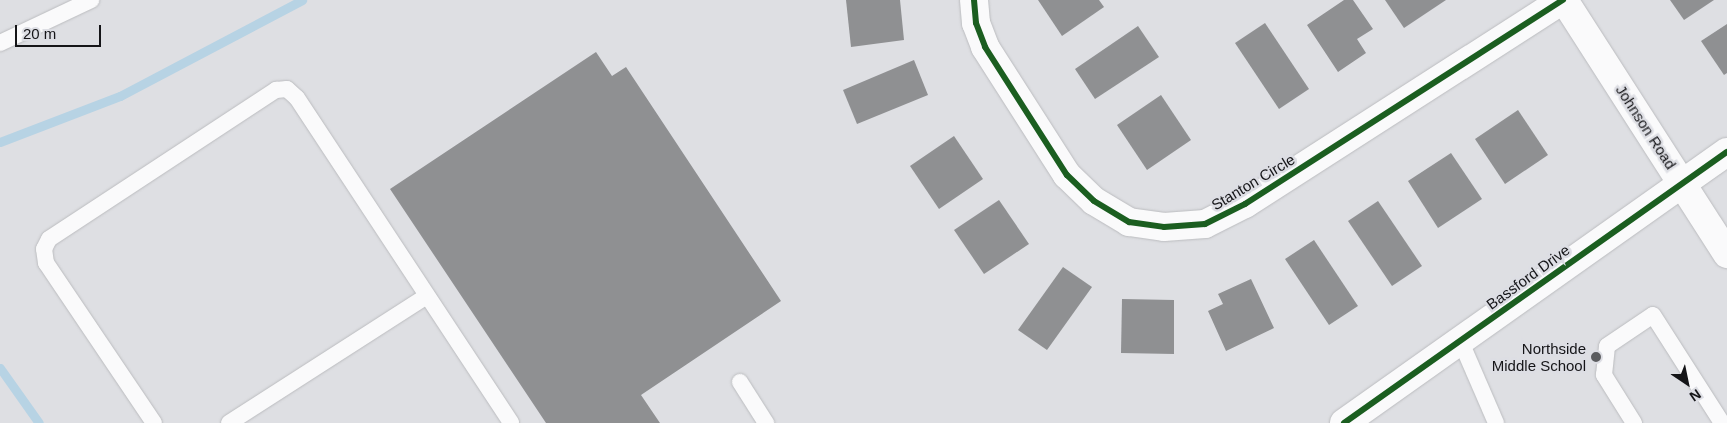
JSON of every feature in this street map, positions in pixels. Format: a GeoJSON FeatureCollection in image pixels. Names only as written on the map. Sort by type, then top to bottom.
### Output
{"type":"FeatureCollection","features":[{"type":"Feature","properties":{"kind":"street","name":"Stanton Circle"},"geometry":{"type":"LineString","coordinates":[[974,0],[976,23],[985,47],[1067,175],[1094,201],[1129,222],[1164,227],[1205,224],[1245,204],[1563,0]]}},
{"type":"Feature","properties":{"kind":"street","name":"Johnson Road"},"geometry":{"type":"LineString","coordinates":[[1563,0],[1727,254]]}},
{"type":"Feature","properties":{"kind":"street","name":"Bassford Drive"},"geometry":{"type":"LineString","coordinates":[[1344,423],[1461,342],[1681,181],[1727,152]]}},
{"type":"Feature","properties":{"kind":"lane"},"geometry":{"type":"LineString","coordinates":[[0,43],[91,0]]}},
{"type":"Feature","properties":{"kind":"lane"},"geometry":{"type":"LineString","coordinates":[[154,423],[46,263],[44,249],[49,239],[276,90],[287,89],[297,98],[511,423]]}},
{"type":"Feature","properties":{"kind":"lane"},"geometry":{"type":"LineString","coordinates":[[230,423],[427,296]]}},
{"type":"Feature","properties":{"kind":"lane"},"geometry":{"type":"LineString","coordinates":[[1634,423],[1604,375],[1607,346],[1653,315],[1722,423]]}},
{"type":"Feature","properties":{"kind":"lane"},"geometry":{"type":"LineString","coordinates":[[1461,342],[1496,423]]}},
{"type":"Feature","properties":{"kind":"lane"},"geometry":{"type":"LineString","coordinates":[[740,382],[766,423]]}},
{"type":"Feature","properties":{"kind":"building"},"geometry":{"type":"Polygon","coordinates":[[[846,0],[900,0],[904,40],[851,47],[846,0]]]}},
{"type":"Feature","properties":{"kind":"building"},"geometry":{"type":"Polygon","coordinates":[[[1038,0],[1099,0],[1104,7],[1062,36],[1038,0]]]}},
{"type":"Feature","properties":{"kind":"building"},"geometry":{"type":"Polygon","coordinates":[[[1344,0],[1353,0],[1373,29],[1357,39],[1366,53],[1338,72],[1307,25],[1344,0]]]}},
{"type":"Feature","properties":{"kind":"building"},"geometry":{"type":"Polygon","coordinates":[[[1385,0],[1446,0],[1404,28],[1385,0]]]}},
{"type":"Feature","properties":{"kind":"building"},"geometry":{"type":"Polygon","coordinates":[[[1670,0],[1714,0],[1684,20],[1670,0]]]}},
{"type":"Feature","properties":{"kind":"building"},"geometry":{"type":"Polygon","coordinates":[[[1265,23],[1309,89],[1279,109],[1235,43],[1265,23]]]}},
{"type":"Feature","properties":{"kind":"building"},"geometry":{"type":"Polygon","coordinates":[[[1727,24],[1727,73],[1724,75],[1701,41],[1727,24]]]}},
{"type":"Feature","properties":{"kind":"building"},"geometry":{"type":"Polygon","coordinates":[[[1138,26],[1159,57],[1095,99],[1075,69],[1138,26]]]}},
{"type":"Feature","properties":{"kind":"building"},"geometry":{"type":"Polygon","coordinates":[[[596,52],[612,76],[626,67],[781,301],[641,395],[660,423],[546,423],[390,189],[596,52]]]}},
{"type":"Feature","properties":{"kind":"building"},"geometry":{"type":"Polygon","coordinates":[[[914,60],[928,95],[857,124],[843,90],[914,60]]]}},
{"type":"Feature","properties":{"kind":"building"},"geometry":{"type":"Polygon","coordinates":[[[1161,95],[1191,140],[1147,170],[1117,125],[1161,95]]]}},
{"type":"Feature","properties":{"kind":"building"},"geometry":{"type":"Polygon","coordinates":[[[1518,110],[1548,155],[1505,184],[1475,139],[1518,110]]]}},
{"type":"Feature","properties":{"kind":"building"},"geometry":{"type":"Polygon","coordinates":[[[954,136],[983,179],[939,209],[910,166],[954,136]]]}},
{"type":"Feature","properties":{"kind":"building"},"geometry":{"type":"Polygon","coordinates":[[[1451,153],[1482,199],[1438,228],[1408,181],[1451,153]]]}},
{"type":"Feature","properties":{"kind":"building"},"geometry":{"type":"Polygon","coordinates":[[[999,200],[1029,244],[984,274],[954,230],[999,200]]]}},
{"type":"Feature","properties":{"kind":"building"},"geometry":{"type":"Polygon","coordinates":[[[1378,201],[1422,266],[1392,286],[1348,221],[1378,201]]]}},
{"type":"Feature","properties":{"kind":"building"},"geometry":{"type":"Polygon","coordinates":[[[1314,240],[1358,306],[1329,325],[1285,259],[1314,240]]]}},
{"type":"Feature","properties":{"kind":"building"},"geometry":{"type":"Polygon","coordinates":[[[1063,267],[1092,287],[1047,350],[1018,330],[1063,267]]]}},
{"type":"Feature","properties":{"kind":"building"},"geometry":{"type":"Polygon","coordinates":[[[1251,279],[1274,328],[1226,351],[1208,311],[1223,304],[1218,294],[1251,279]]]}},
{"type":"Feature","properties":{"kind":"building"},"geometry":{"type":"Polygon","coordinates":[[[1122,299],[1174,300],[1174,354],[1121,353],[1122,299]]]}},
{"type":"Feature","properties":{"kind":"waterway"},"geometry":{"type":"LineString","coordinates":[[0,142],[120,96],[302,0]]}},
{"type":"Feature","properties":{"kind":"waterway"},"geometry":{"type":"LineString","coordinates":[[0,368],[39,423]]}},
{"type":"Feature","properties":{"kind":"cycle path"},"geometry":{"type":"LineString","coordinates":[[974,0],[976,23],[985,47],[1067,175],[1094,201],[1129,222],[1164,227],[1205,224],[1245,204],[1563,0]]}},
{"type":"Feature","properties":{"kind":"cycle path"},"geometry":{"type":"LineString","coordinates":[[1344,423],[1727,152]]}},
{"type":"Feature","properties":{"kind":"place","name":"Northside Middle School"},"geometry":{"type":"Point","coordinates":[1596,357]}}]}
